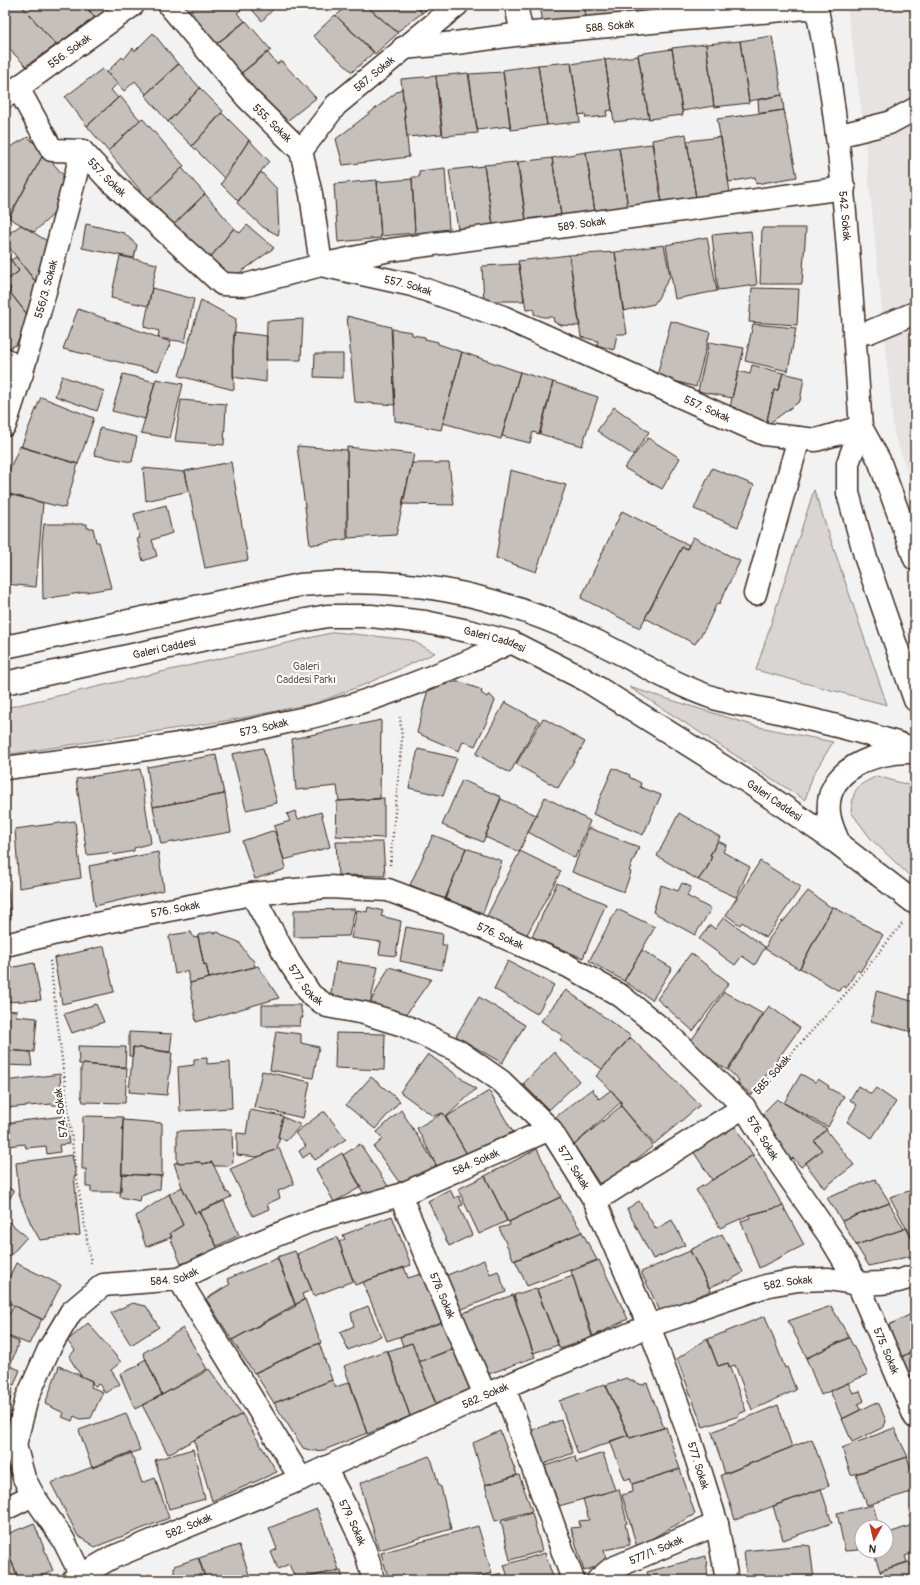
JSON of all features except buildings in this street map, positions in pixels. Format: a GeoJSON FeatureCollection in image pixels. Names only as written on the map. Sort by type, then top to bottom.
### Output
{"type":"FeatureCollection","features":[{"type":"Feature","properties":{"kind":"street","name":"556. Sokak"},"geometry":{"type":"LineString","coordinates":[[12,93],[133,5]]}},
{"type":"Feature","properties":{"kind":"street","name":"555. Sokak"},"geometry":{"type":"LineString","coordinates":[[169,5],[247,98],[301,151],[311,194],[321,265]]}},
{"type":"Feature","properties":{"kind":"street","name":"587. Sokak"},"geometry":{"type":"LineString","coordinates":[[301,151],[336,105],[403,48],[457,5]]}},
{"type":"Feature","properties":{"kind":"street"},"geometry":{"type":"LineString","coordinates":[[516,5],[522,34]]}},
{"type":"Feature","properties":{"kind":"street","name":"588. Sokak"},"geometry":{"type":"LineString","coordinates":[[403,48],[456,43],[522,34],[816,6]]}},
{"type":"Feature","properties":{"kind":"street","name":"542. Sokak"},"geometry":{"type":"LineString","coordinates":[[816,6],[833,96],[844,188],[861,427]]}},
{"type":"Feature","properties":{"kind":"street","name":"557. Sokak"},"geometry":{"type":"LineString","coordinates":[[12,93],[52,150],[82,151],[108,179],[222,284],[246,285],[321,265],[412,285],[503,317],[764,434],[816,440],[861,427]]}},
{"type":"Feature","properties":{"kind":"street"},"geometry":{"type":"LineString","coordinates":[[838,136],[889,124],[915,109]]}},
{"type":"Feature","properties":{"kind":"street","name":"556/3. Sokak"},"geometry":{"type":"LineString","coordinates":[[5,425],[22,374],[82,151]]}},
{"type":"Feature","properties":{"kind":"street","name":"589. Sokak"},"geometry":{"type":"LineString","coordinates":[[321,265],[390,250],[844,188]]}},
{"type":"Feature","properties":{"kind":"street"},"geometry":{"type":"LineString","coordinates":[[854,334],[869,332],[915,313]]}},
{"type":"Feature","properties":{"kind":"street"},"geometry":{"type":"LineString","coordinates":[[5,359],[22,374]]}},
{"type":"Feature","properties":{"kind":"street"},"geometry":{"type":"LineString","coordinates":[[861,427],[879,460],[915,559]]}},
{"type":"Feature","properties":{"kind":"street"},"geometry":{"type":"LineString","coordinates":[[861,427],[848,463],[848,493],[866,559],[915,700]]}},
{"type":"Feature","properties":{"kind":"street"},"geometry":{"type":"LineString","coordinates":[[755,594],[799,438]]}},
{"type":"Feature","properties":{"kind":"street"},"geometry":{"type":"LineString","coordinates":[[5,647],[300,585],[340,581],[378,582],[427,587],[492,600],[540,617],[583,635],[676,684],[716,698],[829,724],[915,749]]}},
{"type":"Feature","properties":{"kind":"street","name":"Galeri Caddesi"},"geometry":{"type":"LineString","coordinates":[[5,683],[216,637],[327,616],[372,616],[425,622],[511,642],[595,686],[751,784],[840,845],[910,912]]}},
{"type":"Feature","properties":{"kind":"street","name":"573. Sokak"},"geometry":{"type":"LineString","coordinates":[[5,768],[133,752],[234,735],[332,712],[477,658],[511,642]]}},
{"type":"Feature","properties":{"kind":"street"},"geometry":{"type":"LineString","coordinates":[[840,845],[832,828],[829,812],[831,792],[839,779],[854,766],[866,759],[883,754],[915,752]]}},
{"type":"Feature","properties":{"kind":"street","name":"576. Sokak"},"geometry":{"type":"LineString","coordinates":[[5,945],[47,935],[252,894],[328,887],[388,890],[457,916],[568,966],[621,996],[667,1034],[744,1107],[775,1157],[830,1237],[858,1284]]}},
{"type":"Feature","properties":{"kind":"street","name":"577. Sokak"},"geometry":{"type":"LineString","coordinates":[[252,894],[289,962],[311,995],[327,1006],[364,1013],[403,1025],[458,1051],[501,1081],[550,1129],[595,1201],[649,1326],[689,1435],[717,1524],[727,1580]]}},
{"type":"Feature","properties":{"kind":"street"},"geometry":{"type":"LineString","coordinates":[[595,1201],[744,1107]]}},
{"type":"Feature","properties":{"kind":"street","name":"584. Sokak"},"geometry":{"type":"LineString","coordinates":[[104,1285],[179,1279],[240,1250],[313,1220],[400,1195],[550,1129]]}},
{"type":"Feature","properties":{"kind":"street","name":"578. Sokak"},"geometry":{"type":"LineString","coordinates":[[400,1195],[494,1391],[573,1580]]}},
{"type":"Feature","properties":{"kind":"street","name":"582. Sokak"},"geometry":{"type":"LineString","coordinates":[[78,1578],[111,1558],[301,1479],[494,1391],[649,1326],[769,1285],[798,1280],[829,1279],[858,1284],[898,1281],[915,1276]]}},
{"type":"Feature","properties":{"kind":"street"},"geometry":{"type":"LineString","coordinates":[[179,1279],[301,1479]]}},
{"type":"Feature","properties":{"kind":"street","name":"575. Sokak"},"geometry":{"type":"LineString","coordinates":[[858,1284],[915,1418]]}},
{"type":"Feature","properties":{"kind":"street"},"geometry":{"type":"LineString","coordinates":[[78,1578],[63,1539],[32,1495],[24,1478],[16,1445],[27,1398],[49,1348],[71,1312],[104,1285]]}},
{"type":"Feature","properties":{"kind":"street","name":"579. Sokak"},"geometry":{"type":"LineString","coordinates":[[325,1468],[350,1514],[371,1569],[372,1580]]}},
{"type":"Feature","properties":{"kind":"street"},"geometry":{"type":"LineString","coordinates":[[5,1509],[32,1495]]}},
{"type":"Feature","properties":{"kind":"street","name":"577/1. Sokak"},"geometry":{"type":"LineString","coordinates":[[598,1580],[612,1569],[717,1524]]}},
{"type":"Feature","properties":{"kind":"path"},"geometry":{"type":"LineString","coordinates":[[388,890],[402,739],[397,689]]}},
{"type":"Feature","properties":{"kind":"path","name":"585. Sokak"},"geometry":{"type":"LineString","coordinates":[[744,1107],[848,991],[910,912]]}},
{"type":"Feature","properties":{"kind":"path","name":"574. Sokak"},"geometry":{"type":"LineString","coordinates":[[47,935],[78,1182],[92,1264],[104,1285]]}},
{"type":"Feature","properties":{"kind":"shaded area"},"geometry":{"type":"Polygon","coordinates":[[[847,5],[915,5],[915,495],[894,434],[863,121],[847,5]]]}},
{"type":"Feature","properties":{"kind":"green space"},"geometry":{"type":"Polygon","coordinates":[[[814,490],[887,705],[756,670],[814,490]]]}},
{"type":"Feature","properties":{"kind":"green space","name":"Galeri Caddesi Parkı"},"geometry":{"type":"Polygon","coordinates":[[[335,632],[411,640],[435,653],[366,684],[316,703],[237,719],[5,755],[5,708],[335,632]]]}},
{"type":"Feature","properties":{"kind":"green space"},"geometry":{"type":"Polygon","coordinates":[[[629,687],[755,726],[833,742],[813,775],[805,800],[629,687]]]}},
{"type":"Feature","properties":{"kind":"green space"},"geometry":{"type":"Polygon","coordinates":[[[877,776],[915,787],[915,881],[871,839],[851,812],[853,797],[857,789],[864,783],[877,776]]]}}]}
